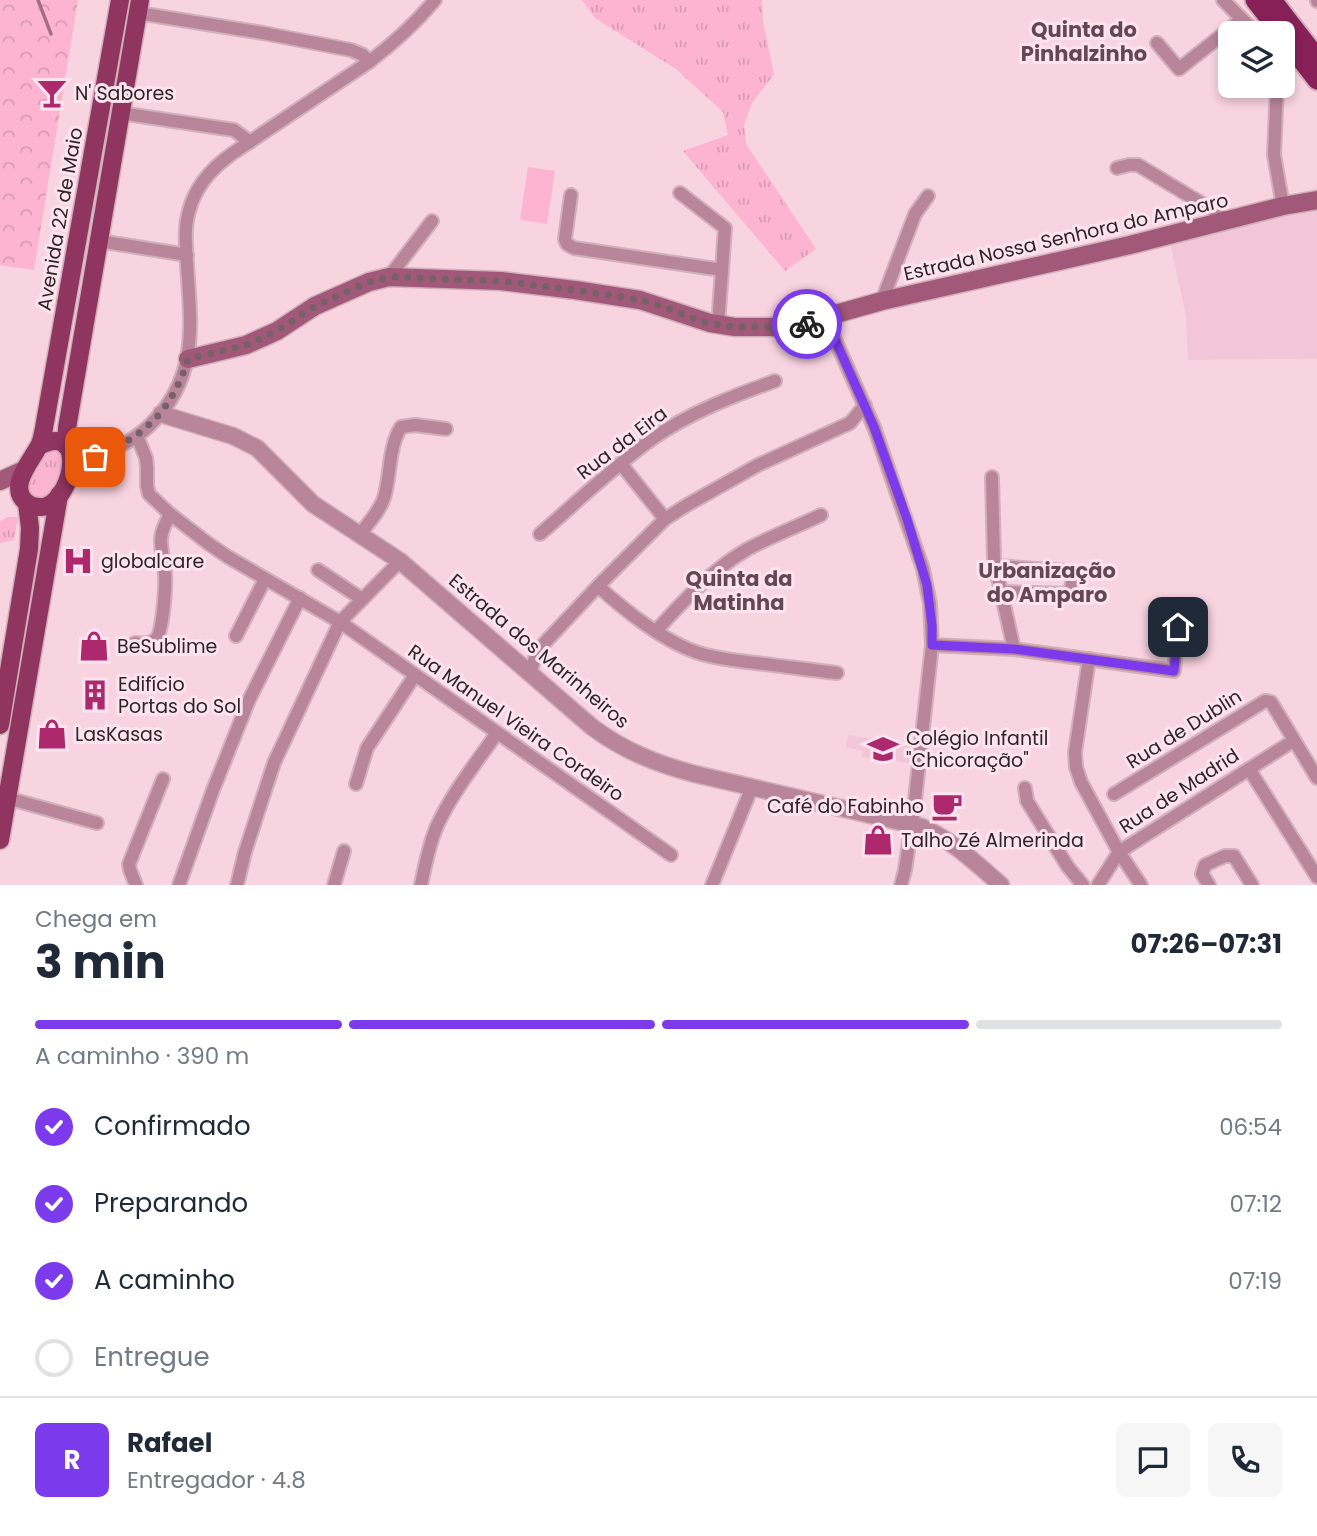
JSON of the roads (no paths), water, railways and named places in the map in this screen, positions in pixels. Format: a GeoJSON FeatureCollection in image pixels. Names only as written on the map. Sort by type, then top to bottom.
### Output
{"type":"FeatureCollection","features":[{"type":"Feature","properties":{"kind":"highway"},"geometry":{"type":"LineString","coordinates":[[1255,0],[1271,21]]}},
{"type":"Feature","properties":{"kind":"highway"},"geometry":{"type":"LineString","coordinates":[[1272,0],[1317,58]]}},
{"type":"Feature","properties":{"kind":"highway"},"geometry":{"type":"LineString","coordinates":[[1295,52],[1317,80]]}},
{"type":"Feature","properties":{"kind":"main road","name":"Avenida 22 de Maio"},"geometry":{"type":"LineString","coordinates":[[39,446],[120,0]]}},
{"type":"Feature","properties":{"kind":"main road"},"geometry":{"type":"LineString","coordinates":[[0,840],[60,495],[71,468],[67,428],[139,7]]}},
{"type":"Feature","properties":{"kind":"main road","name":"Estrada Nossa Senhora do Amparo"},"geometry":{"type":"LineString","coordinates":[[188,359],[254,341],[277,331],[315,306],[369,282],[389,277],[500,281],[575,290],[640,300],[718,325],[775,327],[782,323],[815,316],[825,317],[882,301],[1317,200]]}},
{"type":"Feature","properties":{"kind":"main road"},"geometry":{"type":"LineString","coordinates":[[0,725],[29,549],[30,528],[20,487],[24,470],[39,446],[52,441],[60,442],[68,448]]}},
{"type":"Feature","properties":{"kind":"main road"},"geometry":{"type":"LineString","coordinates":[[0,481],[24,470]]}},
{"type":"Feature","properties":{"kind":"main road"},"geometry":{"type":"LineString","coordinates":[[0,488],[38,507],[47,506],[60,495]]}},
{"type":"Feature","properties":{"kind":"street"},"geometry":{"type":"LineString","coordinates":[[71,468],[136,436],[161,414],[178,385],[188,359],[191,335],[187,223],[189,211],[206,178],[223,160],[399,39],[435,0]]}},
{"type":"Feature","properties":{"kind":"street"},"geometry":{"type":"LineString","coordinates":[[1157,43],[1179,69],[1242,19],[1223,0]]}},
{"type":"Feature","properties":{"kind":"street"},"geometry":{"type":"LineString","coordinates":[[139,7],[351,50],[363,55],[369,62]]}},
{"type":"Feature","properties":{"kind":"street"},"geometry":{"type":"LineString","coordinates":[[1276,98],[1274,155],[1283,206]]}},
{"type":"Feature","properties":{"kind":"street"},"geometry":{"type":"LineString","coordinates":[[120,113],[234,130],[250,142]]}},
{"type":"Feature","properties":{"kind":"street"},"geometry":{"type":"LineString","coordinates":[[1118,168],[1138,165],[1221,215],[1225,221]]}},
{"type":"Feature","properties":{"kind":"street"},"geometry":{"type":"LineString","coordinates":[[680,193],[725,228],[718,325]]}},
{"type":"Feature","properties":{"kind":"street"},"geometry":{"type":"LineString","coordinates":[[571,195],[565,239],[574,248],[722,270]]}},
{"type":"Feature","properties":{"kind":"street"},"geometry":{"type":"LineString","coordinates":[[882,301],[915,214],[928,196]]}},
{"type":"Feature","properties":{"kind":"street"},"geometry":{"type":"LineString","coordinates":[[389,277],[432,221]]}},
{"type":"Feature","properties":{"kind":"street"},"geometry":{"type":"LineString","coordinates":[[99,241],[187,255]]}},
{"type":"Feature","properties":{"kind":"street"},"geometry":{"type":"LineString","coordinates":[[825,317],[874,427],[907,519],[925,577],[930,604],[932,645],[912,824],[901,885]]}},
{"type":"Feature","properties":{"kind":"street","name":"Rua da Eira"},"geometry":{"type":"LineString","coordinates":[[540,534],[653,439],[687,418],[736,395],[775,381]]}},
{"type":"Feature","properties":{"kind":"street"},"geometry":{"type":"LineString","coordinates":[[530,672],[538,650],[665,519],[728,481],[850,423],[865,405]]}},
{"type":"Feature","properties":{"kind":"street","name":"Estrada dos Marinheiros"},"geometry":{"type":"LineString","coordinates":[[161,414],[251,444],[313,504],[400,561],[592,727],[633,753],[673,768],[932,831],[1001,885]]}},
{"type":"Feature","properties":{"kind":"street"},"geometry":{"type":"LineString","coordinates":[[850,423],[874,427]]}},
{"type":"Feature","properties":{"kind":"street"},"geometry":{"type":"LineString","coordinates":[[359,535],[384,499],[396,439],[401,427],[415,425],[446,429]]}},
{"type":"Feature","properties":{"kind":"street","name":"Rua Manuel Vieira Cordeiro"},"geometry":{"type":"LineString","coordinates":[[136,436],[145,458],[149,494],[170,514],[228,557],[340,622],[671,855]]}},
{"type":"Feature","properties":{"kind":"street"},"geometry":{"type":"LineString","coordinates":[[68,448],[95,457]]}},
{"type":"Feature","properties":{"kind":"street"},"geometry":{"type":"LineString","coordinates":[[621,464],[665,519]]}},
{"type":"Feature","properties":{"kind":"street"},"geometry":{"type":"LineString","coordinates":[[992,477],[994,560],[1014,649]]}},
{"type":"Feature","properties":{"kind":"street"},"geometry":{"type":"LineString","coordinates":[[135,643],[149,642],[156,639],[159,633],[165,574],[161,537],[170,514]]}},
{"type":"Feature","properties":{"kind":"street"},"geometry":{"type":"LineString","coordinates":[[656,631],[699,586],[736,557],[821,515]]}},
{"type":"Feature","properties":{"kind":"street"},"geometry":{"type":"LineString","coordinates":[[237,885],[274,763],[340,622],[400,561]]}},
{"type":"Feature","properties":{"kind":"street"},"geometry":{"type":"LineString","coordinates":[[996,566],[1066,570],[1073,576],[1071,590],[1065,594],[1002,592]]}},
{"type":"Feature","properties":{"kind":"street"},"geometry":{"type":"LineString","coordinates":[[318,570],[362,599]]}},
{"type":"Feature","properties":{"kind":"street"},"geometry":{"type":"LineString","coordinates":[[236,636],[265,579]]}},
{"type":"Feature","properties":{"kind":"street"},"geometry":{"type":"LineString","coordinates":[[598,586],[620,606],[656,631],[700,654],[720,659],[837,673]]}},
{"type":"Feature","properties":{"kind":"street"},"geometry":{"type":"LineString","coordinates":[[179,885],[249,700],[300,598]]}},
{"type":"Feature","properties":{"kind":"street"},"geometry":{"type":"LineString","coordinates":[[932,645],[1014,649],[1174,671],[1178,627]]}},
{"type":"Feature","properties":{"kind":"street"},"geometry":{"type":"LineString","coordinates":[[514,660],[538,650]]}},
{"type":"Feature","properties":{"kind":"street"},"geometry":{"type":"LineString","coordinates":[[1089,659],[1075,752],[1076,767],[1081,782],[1119,852],[1141,885]]}},
{"type":"Feature","properties":{"kind":"street"},"geometry":{"type":"LineString","coordinates":[[356,784],[367,748],[415,676]]}},
{"type":"Feature","properties":{"kind":"street","name":"Rua de Dublin"},"geometry":{"type":"LineString","coordinates":[[1114,794],[1265,701],[1271,702],[1276,709],[1317,778]]}},
{"type":"Feature","properties":{"kind":"street"},"geometry":{"type":"LineString","coordinates":[[421,885],[436,827],[497,733]]}},
{"type":"Feature","properties":{"kind":"street","name":"Rua de Madrid"},"geometry":{"type":"LineString","coordinates":[[1098,885],[1119,852],[1293,741]]}},
{"type":"Feature","properties":{"kind":"street"},"geometry":{"type":"LineString","coordinates":[[1249,769],[1317,877]]}},
{"type":"Feature","properties":{"kind":"street"},"geometry":{"type":"LineString","coordinates":[[136,885],[129,863],[163,779]]}},
{"type":"Feature","properties":{"kind":"street"},"geometry":{"type":"LineString","coordinates":[[714,880],[752,787]]}},
{"type":"Feature","properties":{"kind":"street"},"geometry":{"type":"LineString","coordinates":[[1025,788],[1027,801],[1068,867],[1083,885]]}},
{"type":"Feature","properties":{"kind":"street"},"geometry":{"type":"LineString","coordinates":[[8,798],[97,822]]}},
{"type":"Feature","properties":{"kind":"street"},"geometry":{"type":"LineString","coordinates":[[334,885],[344,851]]}},
{"type":"Feature","properties":{"kind":"street"},"geometry":{"type":"LineString","coordinates":[[1209,885],[1202,874],[1205,865],[1225,856],[1234,856],[1252,885]]}},
{"type":"Feature","properties":{"kind":"waterway"},"geometry":{"type":"LineString","coordinates":[[38,0],[51,34]]}},
{"type":"Feature","properties":{"kind":"place","name":"N' Sabores"},"geometry":{"type":"Point","coordinates":[52,93]}},
{"type":"Feature","properties":{"kind":"place","name":"globalcare"},"geometry":{"type":"Point","coordinates":[78,561]}},
{"type":"Feature","properties":{"kind":"place","name":"BeSublime"},"geometry":{"type":"Point","coordinates":[94,646]}},
{"type":"Feature","properties":{"kind":"place","name":"Edifício Portas do Sol"},"geometry":{"type":"Point","coordinates":[95,695]}},
{"type":"Feature","properties":{"kind":"place","name":"LasKasas"},"geometry":{"type":"Point","coordinates":[52,734]}},
{"type":"Feature","properties":{"kind":"place","name":"Colégio Infantil \"Chicoração\""},"geometry":{"type":"Point","coordinates":[883,749]}},
{"type":"Feature","properties":{"kind":"place","name":"Café do Fabinho"},"geometry":{"type":"Point","coordinates":[947,806]}},
{"type":"Feature","properties":{"kind":"place","name":"Talho Zé Almerinda"},"geometry":{"type":"Point","coordinates":[878,840]}},
{"type":"Feature","properties":{"kind":"district","name":"Quinta do Pinhalzinho"},"geometry":{"type":"Point","coordinates":[1084,41]}},
{"type":"Feature","properties":{"kind":"district","name":"Urbanização do Amparo"},"geometry":{"type":"Point","coordinates":[1047,582]}},
{"type":"Feature","properties":{"kind":"district","name":"Quinta da Matinha"},"geometry":{"type":"Point","coordinates":[739,590]}}]}
